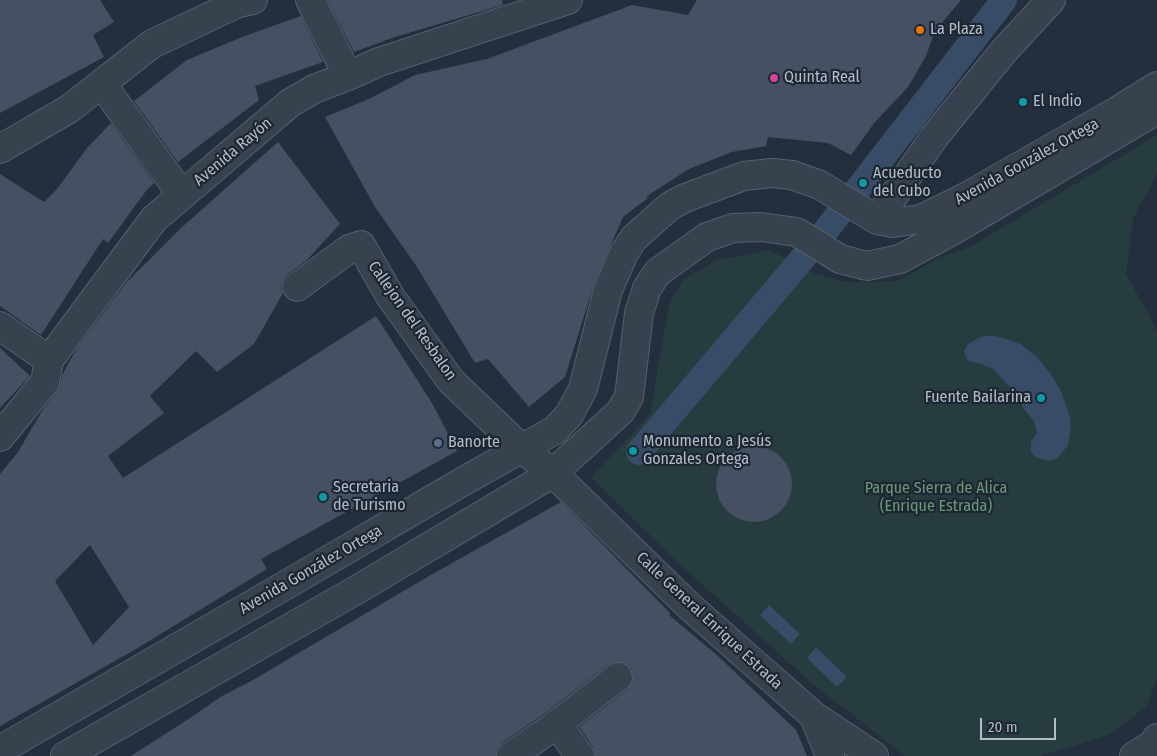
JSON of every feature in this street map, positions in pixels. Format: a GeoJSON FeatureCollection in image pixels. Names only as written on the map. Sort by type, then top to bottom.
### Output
{"type":"FeatureCollection","features":[{"type":"Feature","properties":{"kind":"street"},"geometry":{"type":"LineString","coordinates":[[0,149],[69,110],[152,44],[238,3],[253,0]]}},
{"type":"Feature","properties":{"kind":"street"},"geometry":{"type":"LineString","coordinates":[[310,0],[348,76]]}},
{"type":"Feature","properties":{"kind":"street","name":"Avenida Rayón"},"geometry":{"type":"LineString","coordinates":[[0,436],[46,382],[49,360],[154,219],[290,103],[314,89],[379,62],[568,0]]}},
{"type":"Feature","properties":{"kind":"street"},"geometry":{"type":"LineString","coordinates":[[877,220],[935,136],[1004,51],[1050,0]]}},
{"type":"Feature","properties":{"kind":"street"},"geometry":{"type":"LineString","coordinates":[[102,84],[182,195]]}},
{"type":"Feature","properties":{"kind":"street","name":"Avenida González Ortega"},"geometry":{"type":"LineString","coordinates":[[0,750],[555,430],[569,415],[583,389],[608,290],[624,253],[634,238],[670,206],[685,198],[744,176],[772,173],[792,175],[820,185],[877,220],[893,223],[921,219],[972,194],[1157,86]]}},
{"type":"Feature","properties":{"kind":"street","name":"Avenida González Ortega"},"geometry":{"type":"LineString","coordinates":[[65,756],[353,592],[554,473],[620,412],[629,397],[639,313],[647,288],[658,272],[707,237],[733,228],[761,226],[797,232],[840,260],[867,266],[900,259],[952,231],[1157,110]]}},
{"type":"Feature","properties":{"kind":"street","name":"Callejon del Resbalon"},"geometry":{"type":"LineString","coordinates":[[297,287],[349,250],[361,245],[390,296],[451,381],[522,449]]}},
{"type":"Feature","properties":{"kind":"street"},"geometry":{"type":"LineString","coordinates":[[0,326],[49,360]]}},
{"type":"Feature","properties":{"kind":"street","name":"Calle General Enrique Estrada"},"geometry":{"type":"LineString","coordinates":[[522,449],[554,473],[688,605],[814,716],[874,756]]}},
{"type":"Feature","properties":{"kind":"street"},"geometry":{"type":"LineString","coordinates":[[511,756],[557,724],[618,677]]}},
{"type":"Feature","properties":{"kind":"street"},"geometry":{"type":"LineString","coordinates":[[814,716],[830,756]]}},
{"type":"Feature","properties":{"kind":"street"},"geometry":{"type":"LineString","coordinates":[[557,724],[580,756]]}},
{"type":"Feature","properties":{"kind":"street"},"geometry":{"type":"LineString","coordinates":[[1134,756],[1152,745],[1157,738]]}},
{"type":"Feature","properties":{"kind":"green space","name":"Parque Sierra de Alica (Enrique Estrada)"},"geometry":{"type":"Polygon","coordinates":[[[1157,135],[1157,174],[1133,218],[1126,274],[1157,330],[1157,679],[1146,707],[1108,735],[1041,756],[905,756],[813,684],[685,569],[591,478],[650,413],[669,305],[683,280],[717,260],[770,250],[813,273],[845,282],[898,281],[938,258],[970,247],[1157,135]]]}},
{"type":"Feature","properties":{"kind":"water","name":"Fuente Bailarina"},"geometry":{"type":"Polygon","coordinates":[[[984,336],[995,336],[1020,344],[1036,356],[1050,373],[1061,391],[1070,417],[1071,428],[1068,445],[1059,457],[1053,460],[1044,460],[1035,457],[1031,451],[1031,442],[1037,433],[1034,421],[1024,409],[1014,391],[993,369],[968,361],[964,352],[968,344],[984,336]]]}},
{"type":"Feature","properties":{"kind":"water"},"geometry":{"type":"Polygon","coordinates":[[[769,605],[800,634],[791,644],[760,615],[769,605]]]}},
{"type":"Feature","properties":{"kind":"water"},"geometry":{"type":"Polygon","coordinates":[[[816,647],[847,677],[837,687],[807,658],[816,647]]]}},
{"type":"Feature","properties":{"kind":"building"},"geometry":{"type":"Polygon","coordinates":[[[0,0],[100,0],[114,22],[93,35],[104,57],[0,113],[0,0]]]}},
{"type":"Feature","properties":{"kind":"building"},"geometry":{"type":"Polygon","coordinates":[[[327,0],[502,0],[503,5],[395,37],[354,52],[327,0]]]}},
{"type":"Feature","properties":{"kind":"building"},"geometry":{"type":"Polygon","coordinates":[[[697,0],[961,0],[935,31],[926,56],[908,87],[875,122],[851,155],[828,143],[768,137],[766,146],[732,152],[689,169],[647,196],[648,198],[623,217],[594,284],[565,377],[529,407],[488,359],[475,363],[417,267],[375,207],[325,117],[369,99],[415,75],[487,59],[632,5],[688,15],[697,0]]]}},
{"type":"Feature","properties":{"kind":"building"},"geometry":{"type":"Polygon","coordinates":[[[301,16],[323,62],[255,86],[259,100],[178,162],[134,101],[187,60],[242,37],[301,16]]]}},
{"type":"Feature","properties":{"kind":"building"},"geometry":{"type":"Polygon","coordinates":[[[111,123],[154,183],[108,243],[103,239],[41,335],[0,306],[0,174],[44,202],[57,189],[87,148],[111,123]]]}},
{"type":"Feature","properties":{"kind":"building"},"geometry":{"type":"Polygon","coordinates":[[[278,142],[340,224],[306,261],[283,280],[281,288],[283,293],[254,344],[217,372],[196,351],[150,396],[164,413],[108,456],[123,478],[376,316],[432,403],[457,451],[261,559],[267,569],[136,649],[0,726],[0,474],[18,452],[42,411],[57,391],[62,375],[77,348],[127,282],[181,228],[278,142]],[[90,545],[55,581],[93,645],[129,607],[90,545]]]}},
{"type":"Feature","properties":{"kind":"building"},"geometry":{"type":"Polygon","coordinates":[[[0,348],[30,376],[0,408],[0,348]]]}},
{"type":"Feature","properties":{"kind":"building"},"geometry":{"type":"Polygon","coordinates":[[[754,446],[768,449],[781,457],[789,470],[792,484],[789,498],[781,511],[768,519],[754,522],[740,519],[727,511],[719,498],[716,484],[719,470],[727,457],[740,449],[754,446]]]}},
{"type":"Feature","properties":{"kind":"building"},"geometry":{"type":"Polygon","coordinates":[[[561,502],[670,613],[669,615],[718,656],[796,730],[807,756],[595,756],[593,747],[579,727],[628,689],[632,683],[633,675],[631,668],[624,663],[616,662],[608,665],[502,743],[497,749],[496,756],[131,756],[222,696],[253,680],[429,576],[561,502]]]}},
{"type":"Feature","properties":{"kind":"waterway","name":"Acueducto del Cubo"},"geometry":{"type":"LineString","coordinates":[[639,452],[824,233],[1004,0]]}},
{"type":"Feature","properties":{"kind":"place","name":"La Plaza"},"geometry":{"type":"Point","coordinates":[920,30]}},
{"type":"Feature","properties":{"kind":"place","name":"Quinta Real"},"geometry":{"type":"Point","coordinates":[774,78]}},
{"type":"Feature","properties":{"kind":"place","name":"El Indio"},"geometry":{"type":"Point","coordinates":[1023,102]}},
{"type":"Feature","properties":{"kind":"place","name":"Acueducto del Cubo"},"geometry":{"type":"Point","coordinates":[863,183]}},
{"type":"Feature","properties":{"kind":"place","name":"Fuente Bailarina"},"geometry":{"type":"Point","coordinates":[1041,398]}},
{"type":"Feature","properties":{"kind":"place","name":"Banorte"},"geometry":{"type":"Point","coordinates":[438,443]}},
{"type":"Feature","properties":{"kind":"place","name":"Monumento a Jesús Gonzales Ortega"},"geometry":{"type":"Point","coordinates":[633,451]}},
{"type":"Feature","properties":{"kind":"place","name":"Secretaria de Turismo"},"geometry":{"type":"Point","coordinates":[323,497]}}]}
